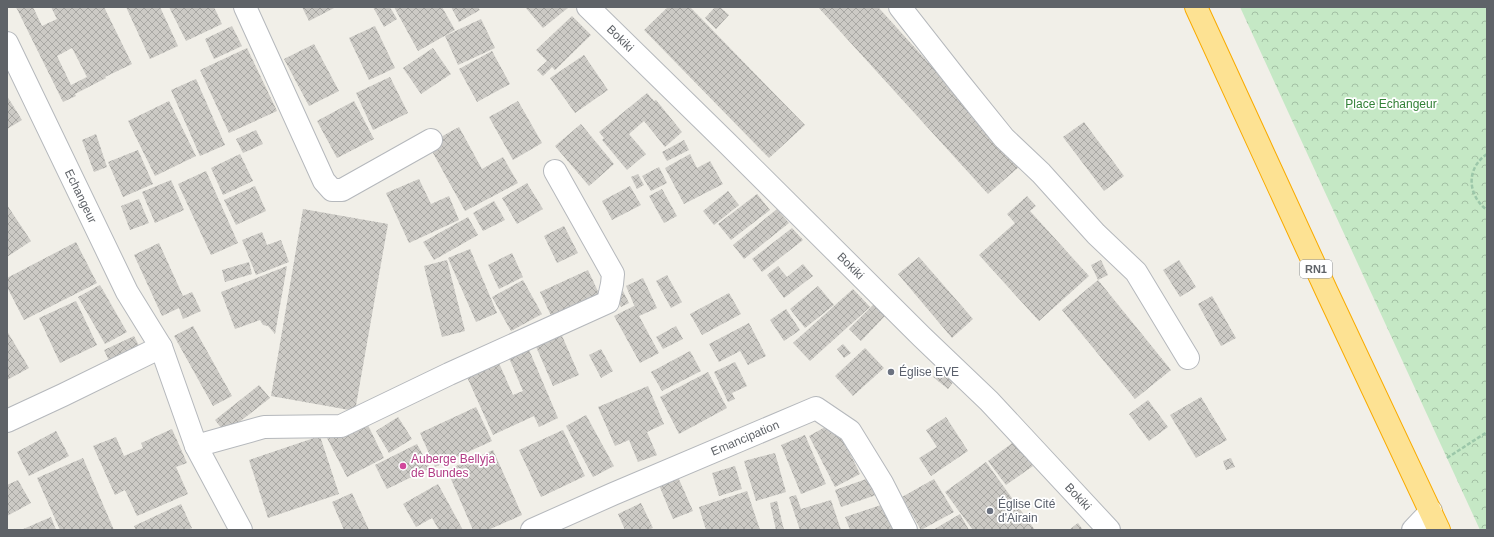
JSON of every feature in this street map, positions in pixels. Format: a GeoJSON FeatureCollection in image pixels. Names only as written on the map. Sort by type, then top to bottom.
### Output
{"type":"FeatureCollection","features":[{"type":"Feature","properties":{"kind":"highway","name":"RN1"},"geometry":{"type":"LineString","coordinates":[[1196,7],[1326,292],[1435,521]]}},
{"type":"Feature","properties":{"kind":"street"},"geometry":{"type":"LineString","coordinates":[[245,7],[324,181],[332,190],[342,190],[431,140]]}},
{"type":"Feature","properties":{"kind":"street","name":"Bokiki"},"geometry":{"type":"LineString","coordinates":[[588,7],[721,137],[916,332],[989,401],[1109,530]]}},
{"type":"Feature","properties":{"kind":"street"},"geometry":{"type":"LineString","coordinates":[[900,7],[958,82],[1004,138],[1042,173],[1096,234],[1136,272],[1188,358]]}},
{"type":"Feature","properties":{"kind":"street","name":"Echangeur"},"geometry":{"type":"LineString","coordinates":[[7,43],[127,292],[160,347],[196,446],[241,530]]}},
{"type":"Feature","properties":{"kind":"street"},"geometry":{"type":"LineString","coordinates":[[196,446],[264,427],[341,426],[449,374],[608,302],[613,274],[555,171]]}},
{"type":"Feature","properties":{"kind":"street"},"geometry":{"type":"LineString","coordinates":[[7,421],[160,347]]}},
{"type":"Feature","properties":{"kind":"street","name":"Emancipation"},"geometry":{"type":"LineString","coordinates":[[532,530],[816,408],[850,431],[882,483],[906,530]]}},
{"type":"Feature","properties":{"kind":"street"},"geometry":{"type":"LineString","coordinates":[[1413,530],[1435,521]]}},
{"type":"Feature","properties":{"kind":"path"},"geometry":{"type":"LineString","coordinates":[[1487,154],[1481,158],[1475,166],[1471,176],[1471,187],[1475,197],[1481,206],[1487,210]]}},
{"type":"Feature","properties":{"kind":"path"},"geometry":{"type":"LineString","coordinates":[[1447,458],[1487,432]]}},
{"type":"Feature","properties":{"kind":"green space","name":"Place Echangeur"},"geometry":{"type":"Polygon","coordinates":[[[1240,7],[1487,7],[1487,530],[1480,530],[1240,7]]]}},
{"type":"Feature","properties":{"kind":"building"},"geometry":{"type":"Polygon","coordinates":[[[16,7],[33,7],[42,26],[57,19],[51,7],[104,7],[132,64],[105,77],[106,78],[75,94],[76,96],[63,102],[16,7]],[[72,48],[57,56],[71,85],[87,77],[72,48]]]}},
{"type":"Feature","properties":{"kind":"building"},"geometry":{"type":"Polygon","coordinates":[[[126,7],[160,7],[178,46],[150,59],[126,7]]]}},
{"type":"Feature","properties":{"kind":"building"},"geometry":{"type":"Polygon","coordinates":[[[169,7],[214,7],[222,24],[186,41],[169,7]]]}},
{"type":"Feature","properties":{"kind":"building"},"geometry":{"type":"Polygon","coordinates":[[[302,7],[336,7],[309,21],[302,7]]]}},
{"type":"Feature","properties":{"kind":"building"},"geometry":{"type":"Polygon","coordinates":[[[373,7],[390,7],[397,19],[384,27],[373,7]]]}},
{"type":"Feature","properties":{"kind":"building"},"geometry":{"type":"Polygon","coordinates":[[[394,7],[442,7],[455,30],[418,51],[394,7]]]}},
{"type":"Feature","properties":{"kind":"building"},"geometry":{"type":"Polygon","coordinates":[[[451,7],[478,7],[480,10],[459,22],[451,7]]]}},
{"type":"Feature","properties":{"kind":"building"},"geometry":{"type":"Polygon","coordinates":[[[525,7],[569,7],[543,28],[525,7]]]}},
{"type":"Feature","properties":{"kind":"building"},"geometry":{"type":"Polygon","coordinates":[[[668,7],[690,7],[805,125],[769,158],[644,30],[668,7]]]}},
{"type":"Feature","properties":{"kind":"building"},"geometry":{"type":"Polygon","coordinates":[[[715,7],[720,7],[729,15],[716,29],[705,18],[715,7]]]}},
{"type":"Feature","properties":{"kind":"building"},"geometry":{"type":"Polygon","coordinates":[[[818,7],[878,7],[1021,165],[988,194],[818,7]]]}},
{"type":"Feature","properties":{"kind":"building"},"geometry":{"type":"Polygon","coordinates":[[[572,16],[591,35],[555,70],[552,67],[543,76],[537,70],[547,61],[536,50],[572,16]]]}},
{"type":"Feature","properties":{"kind":"building"},"geometry":{"type":"Polygon","coordinates":[[[481,19],[495,48],[458,65],[445,36],[481,19]]]}},
{"type":"Feature","properties":{"kind":"building"},"geometry":{"type":"Polygon","coordinates":[[[232,26],[242,46],[214,59],[205,39],[232,26]]]}},
{"type":"Feature","properties":{"kind":"building"},"geometry":{"type":"Polygon","coordinates":[[[375,26],[395,68],[369,80],[349,38],[375,26]]]}},
{"type":"Feature","properties":{"kind":"building"},"geometry":{"type":"Polygon","coordinates":[[[314,44],[339,91],[309,106],[284,59],[314,44]]]}},
{"type":"Feature","properties":{"kind":"building"},"geometry":{"type":"Polygon","coordinates":[[[247,48],[277,111],[229,133],[200,70],[247,48]]]}},
{"type":"Feature","properties":{"kind":"building"},"geometry":{"type":"Polygon","coordinates":[[[433,48],[451,74],[421,94],[403,68],[433,48]]]}},
{"type":"Feature","properties":{"kind":"building"},"geometry":{"type":"Polygon","coordinates":[[[492,51],[510,84],[477,102],[459,69],[492,51]]]}},
{"type":"Feature","properties":{"kind":"building"},"geometry":{"type":"Polygon","coordinates":[[[584,55],[608,90],[575,113],[550,78],[584,55]]]}},
{"type":"Feature","properties":{"kind":"building"},"geometry":{"type":"Polygon","coordinates":[[[390,77],[408,113],[373,130],[356,93],[390,77]]]}},
{"type":"Feature","properties":{"kind":"building"},"geometry":{"type":"Polygon","coordinates":[[[196,79],[225,145],[200,156],[171,90],[196,79]]]}},
{"type":"Feature","properties":{"kind":"building"},"geometry":{"type":"Polygon","coordinates":[[[647,93],[654,101],[656,100],[682,132],[665,147],[644,121],[629,134],[646,154],[627,170],[602,140],[604,138],[599,132],[647,93]]]}},
{"type":"Feature","properties":{"kind":"building"},"geometry":{"type":"Polygon","coordinates":[[[7,96],[22,120],[7,129],[7,96]]]}},
{"type":"Feature","properties":{"kind":"building"},"geometry":{"type":"Polygon","coordinates":[[[169,101],[196,156],[155,176],[128,121],[169,101]]]}},
{"type":"Feature","properties":{"kind":"building"},"geometry":{"type":"Polygon","coordinates":[[[354,101],[374,139],[337,158],[317,121],[354,101]]]}},
{"type":"Feature","properties":{"kind":"building"},"geometry":{"type":"Polygon","coordinates":[[[518,101],[542,143],[513,160],[489,117],[518,101]]]}},
{"type":"Feature","properties":{"kind":"building"},"geometry":{"type":"Polygon","coordinates":[[[1084,122],[1124,176],[1104,191],[1063,137],[1084,122]]]}},
{"type":"Feature","properties":{"kind":"building"},"geometry":{"type":"Polygon","coordinates":[[[581,124],[614,164],[589,186],[555,146],[581,124]]]}},
{"type":"Feature","properties":{"kind":"building"},"geometry":{"type":"Polygon","coordinates":[[[459,127],[482,169],[503,157],[518,183],[465,211],[428,144],[459,127]]]}},
{"type":"Feature","properties":{"kind":"building"},"geometry":{"type":"Polygon","coordinates":[[[256,130],[263,144],[243,153],[236,139],[256,130]]]}},
{"type":"Feature","properties":{"kind":"building"},"geometry":{"type":"Polygon","coordinates":[[[96,134],[107,167],[94,172],[82,140],[96,134]]]}},
{"type":"Feature","properties":{"kind":"building"},"geometry":{"type":"Polygon","coordinates":[[[684,140],[689,150],[667,161],[662,152],[684,140]]]}},
{"type":"Feature","properties":{"kind":"building"},"geometry":{"type":"Polygon","coordinates":[[[138,150],[153,184],[123,197],[108,162],[138,150]]]}},
{"type":"Feature","properties":{"kind":"building"},"geometry":{"type":"Polygon","coordinates":[[[240,154],[253,181],[223,195],[211,168],[240,154]]]}},
{"type":"Feature","properties":{"kind":"building"},"geometry":{"type":"Polygon","coordinates":[[[690,154],[697,168],[710,161],[723,184],[684,204],[665,168],[690,154]]]}},
{"type":"Feature","properties":{"kind":"building"},"geometry":{"type":"Polygon","coordinates":[[[659,167],[667,183],[651,191],[642,176],[659,167]]]}},
{"type":"Feature","properties":{"kind":"building"},"geometry":{"type":"Polygon","coordinates":[[[206,171],[238,243],[211,255],[178,184],[206,171]]]}},
{"type":"Feature","properties":{"kind":"building"},"geometry":{"type":"Polygon","coordinates":[[[638,174],[644,185],[637,189],[631,177],[638,174]]]}},
{"type":"Feature","properties":{"kind":"building"},"geometry":{"type":"Polygon","coordinates":[[[419,179],[431,204],[449,196],[459,220],[409,243],[386,193],[419,179]]]}},
{"type":"Feature","properties":{"kind":"building"},"geometry":{"type":"Polygon","coordinates":[[[171,180],[184,210],[155,223],[142,192],[171,180]]]}},
{"type":"Feature","properties":{"kind":"building"},"geometry":{"type":"Polygon","coordinates":[[[527,183],[543,209],[517,224],[502,198],[527,183]]]}},
{"type":"Feature","properties":{"kind":"building"},"geometry":{"type":"Polygon","coordinates":[[[255,186],[266,211],[236,225],[224,200],[255,186]]]}},
{"type":"Feature","properties":{"kind":"building"},"geometry":{"type":"Polygon","coordinates":[[[630,186],[641,205],[612,220],[602,201],[630,186]]]}},
{"type":"Feature","properties":{"kind":"building"},"geometry":{"type":"Polygon","coordinates":[[[662,189],[677,216],[664,223],[649,196],[662,189]]]}},
{"type":"Feature","properties":{"kind":"building"},"geometry":{"type":"Polygon","coordinates":[[[728,191],[739,205],[714,225],[703,211],[728,191]]]}},
{"type":"Feature","properties":{"kind":"building"},"geometry":{"type":"Polygon","coordinates":[[[757,194],[770,210],[731,240],[718,224],[757,194]]]}},
{"type":"Feature","properties":{"kind":"building"},"geometry":{"type":"Polygon","coordinates":[[[1027,196],[1036,206],[1030,211],[1089,276],[1039,321],[979,255],[1015,223],[1007,214],[1027,196]]]}},
{"type":"Feature","properties":{"kind":"building"},"geometry":{"type":"Polygon","coordinates":[[[139,199],[149,223],[130,230],[121,206],[139,199]]]}},
{"type":"Feature","properties":{"kind":"building"},"geometry":{"type":"Polygon","coordinates":[[[494,201],[505,220],[483,231],[473,213],[494,201]]]}},
{"type":"Feature","properties":{"kind":"building"},"geometry":{"type":"Polygon","coordinates":[[[7,205],[31,241],[7,257],[7,205]]]}},
{"type":"Feature","properties":{"kind":"building"},"geometry":{"type":"Polygon","coordinates":[[[303,209],[388,224],[355,411],[271,396],[303,209]]]}},
{"type":"Feature","properties":{"kind":"building"},"geometry":{"type":"Polygon","coordinates":[[[777,209],[789,223],[744,259],[733,245],[777,209]]]}},
{"type":"Feature","properties":{"kind":"building"},"geometry":{"type":"Polygon","coordinates":[[[468,217],[478,235],[434,260],[423,242],[468,217]]]}},
{"type":"Feature","properties":{"kind":"building"},"geometry":{"type":"Polygon","coordinates":[[[564,226],[578,253],[557,263],[544,236],[564,226]]]}},
{"type":"Feature","properties":{"kind":"building"},"geometry":{"type":"Polygon","coordinates":[[[792,228],[803,240],[762,272],[752,259],[792,228]]]}},
{"type":"Feature","properties":{"kind":"building"},"geometry":{"type":"Polygon","coordinates":[[[262,232],[267,245],[281,240],[289,262],[256,275],[242,240],[262,232]]]}},
{"type":"Feature","properties":{"kind":"building"},"geometry":{"type":"Polygon","coordinates":[[[76,242],[97,283],[24,320],[7,287],[7,278],[76,242]]]}},
{"type":"Feature","properties":{"kind":"building"},"geometry":{"type":"Polygon","coordinates":[[[159,243],[183,296],[192,292],[201,311],[183,319],[179,308],[162,316],[134,255],[159,243]]]}},
{"type":"Feature","properties":{"kind":"building"},"geometry":{"type":"Polygon","coordinates":[[[470,249],[497,313],[476,322],[448,258],[470,249]]]}},
{"type":"Feature","properties":{"kind":"building"},"geometry":{"type":"Polygon","coordinates":[[[512,253],[523,277],[499,289],[488,265],[512,253]]]}},
{"type":"Feature","properties":{"kind":"building"},"geometry":{"type":"Polygon","coordinates":[[[919,257],[973,319],[952,338],[898,274],[919,257]]]}},
{"type":"Feature","properties":{"kind":"building"},"geometry":{"type":"Polygon","coordinates":[[[447,260],[465,331],[442,337],[424,266],[447,260]]]}},
{"type":"Feature","properties":{"kind":"building"},"geometry":{"type":"Polygon","coordinates":[[[1101,260],[1108,275],[1098,280],[1091,265],[1101,260]]]}},
{"type":"Feature","properties":{"kind":"building"},"geometry":{"type":"Polygon","coordinates":[[[1179,260],[1196,287],[1180,297],[1163,270],[1179,260]]]}},
{"type":"Feature","properties":{"kind":"building"},"geometry":{"type":"Polygon","coordinates":[[[249,262],[252,274],[225,282],[222,270],[249,262]]]}},
{"type":"Feature","properties":{"kind":"building"},"geometry":{"type":"Polygon","coordinates":[[[803,264],[813,276],[784,298],[767,275],[778,266],[787,277],[803,264]]]}},
{"type":"Feature","properties":{"kind":"building"},"geometry":{"type":"Polygon","coordinates":[[[287,266],[275,334],[268,326],[263,325],[260,320],[235,329],[221,292],[287,266]]]}},
{"type":"Feature","properties":{"kind":"building"},"geometry":{"type":"Polygon","coordinates":[[[588,270],[602,300],[554,322],[540,292],[588,270]]]}},
{"type":"Feature","properties":{"kind":"building"},"geometry":{"type":"Polygon","coordinates":[[[667,275],[682,302],[671,308],[656,281],[667,275]]]}},
{"type":"Feature","properties":{"kind":"building"},"geometry":{"type":"Polygon","coordinates":[[[643,278],[657,308],[639,316],[659,353],[640,363],[614,316],[634,306],[637,312],[626,286],[643,278]]]}},
{"type":"Feature","properties":{"kind":"building"},"geometry":{"type":"Polygon","coordinates":[[[523,280],[542,314],[511,331],[492,297],[523,280]]]}},
{"type":"Feature","properties":{"kind":"building"},"geometry":{"type":"Polygon","coordinates":[[[1098,280],[1171,370],[1135,399],[1062,310],[1098,280]]]}},
{"type":"Feature","properties":{"kind":"building"},"geometry":{"type":"Polygon","coordinates":[[[100,285],[127,332],[105,344],[78,297],[100,285]]]}},
{"type":"Feature","properties":{"kind":"building"},"geometry":{"type":"Polygon","coordinates":[[[818,286],[834,305],[805,328],[790,309],[818,286]]]}},
{"type":"Feature","properties":{"kind":"building"},"geometry":{"type":"Polygon","coordinates":[[[853,289],[870,307],[810,361],[793,343],[853,289]]]}},
{"type":"Feature","properties":{"kind":"building"},"geometry":{"type":"Polygon","coordinates":[[[623,291],[629,303],[621,307],[614,295],[623,291]]]}},
{"type":"Feature","properties":{"kind":"building"},"geometry":{"type":"Polygon","coordinates":[[[729,293],[741,314],[702,335],[690,314],[729,293]]]}},
{"type":"Feature","properties":{"kind":"building"},"geometry":{"type":"Polygon","coordinates":[[[1212,296],[1236,338],[1221,346],[1198,304],[1212,296]]]}},
{"type":"Feature","properties":{"kind":"building"},"geometry":{"type":"Polygon","coordinates":[[[76,301],[97,345],[60,363],[39,318],[76,301]]]}},
{"type":"Feature","properties":{"kind":"building"},"geometry":{"type":"Polygon","coordinates":[[[874,304],[885,316],[861,341],[849,329],[874,304]]]}},
{"type":"Feature","properties":{"kind":"building"},"geometry":{"type":"Polygon","coordinates":[[[786,309],[800,330],[784,341],[770,320],[786,309]]]}},
{"type":"Feature","properties":{"kind":"building"},"geometry":{"type":"Polygon","coordinates":[[[749,323],[766,356],[748,365],[740,351],[719,362],[709,344],[749,323]]]}},
{"type":"Feature","properties":{"kind":"building"},"geometry":{"type":"Polygon","coordinates":[[[193,326],[232,396],[213,406],[174,336],[193,326]]]}},
{"type":"Feature","properties":{"kind":"building"},"geometry":{"type":"Polygon","coordinates":[[[676,326],[683,339],[663,349],[656,337],[676,326]]]}},
{"type":"Feature","properties":{"kind":"building"},"geometry":{"type":"Polygon","coordinates":[[[7,331],[29,368],[7,380],[7,331]]]}},
{"type":"Feature","properties":{"kind":"building"},"geometry":{"type":"Polygon","coordinates":[[[560,331],[579,375],[553,386],[534,342],[560,331]]]}},
{"type":"Feature","properties":{"kind":"building"},"geometry":{"type":"Polygon","coordinates":[[[134,336],[140,348],[110,363],[104,350],[134,336]]]}},
{"type":"Feature","properties":{"kind":"building"},"geometry":{"type":"Polygon","coordinates":[[[843,344],[851,353],[844,358],[837,349],[843,344]]]}},
{"type":"Feature","properties":{"kind":"building"},"geometry":{"type":"Polygon","coordinates":[[[527,345],[558,418],[539,427],[534,416],[493,435],[467,377],[499,363],[513,395],[523,391],[507,353],[527,345]]]}},
{"type":"Feature","properties":{"kind":"building"},"geometry":{"type":"Polygon","coordinates":[[[865,348],[884,368],[853,396],[835,376],[865,348]]]}},
{"type":"Feature","properties":{"kind":"building"},"geometry":{"type":"Polygon","coordinates":[[[601,349],[613,371],[601,378],[589,355],[601,349]]]}},
{"type":"Feature","properties":{"kind":"building"},"geometry":{"type":"Polygon","coordinates":[[[690,351],[701,371],[662,391],[651,372],[690,351]]]}},
{"type":"Feature","properties":{"kind":"building"},"geometry":{"type":"Polygon","coordinates":[[[735,362],[747,386],[732,393],[735,399],[728,402],[714,372],[735,362]]]}},
{"type":"Feature","properties":{"kind":"building"},"geometry":{"type":"Polygon","coordinates":[[[941,366],[956,378],[948,389],[933,377],[941,366]]]}},
{"type":"Feature","properties":{"kind":"building"},"geometry":{"type":"Polygon","coordinates":[[[708,372],[727,408],[679,434],[660,397],[708,372]]]}},
{"type":"Feature","properties":{"kind":"building"},"geometry":{"type":"Polygon","coordinates":[[[259,385],[270,398],[225,433],[215,420],[259,385]]]}},
{"type":"Feature","properties":{"kind":"building"},"geometry":{"type":"Polygon","coordinates":[[[648,386],[664,424],[647,432],[657,455],[638,462],[629,440],[615,446],[598,407],[648,386]]]}},
{"type":"Feature","properties":{"kind":"building"},"geometry":{"type":"Polygon","coordinates":[[[1201,397],[1227,440],[1196,458],[1170,415],[1201,397]]]}},
{"type":"Feature","properties":{"kind":"building"},"geometry":{"type":"Polygon","coordinates":[[[1148,400],[1168,427],[1149,441],[1129,414],[1148,400]]]}},
{"type":"Feature","properties":{"kind":"building"},"geometry":{"type":"Polygon","coordinates":[[[476,407],[492,441],[435,467],[420,433],[476,407]]]}},
{"type":"Feature","properties":{"kind":"building"},"geometry":{"type":"Polygon","coordinates":[[[586,415],[614,466],[593,477],[566,426],[586,415]]]}},
{"type":"Feature","properties":{"kind":"building"},"geometry":{"type":"Polygon","coordinates":[[[398,417],[412,439],[389,453],[376,431],[398,417]]]}},
{"type":"Feature","properties":{"kind":"building"},"geometry":{"type":"Polygon","coordinates":[[[946,417],[968,451],[931,476],[919,458],[937,447],[926,430],[946,417]]]}},
{"type":"Feature","properties":{"kind":"building"},"geometry":{"type":"Polygon","coordinates":[[[365,419],[384,458],[347,477],[327,438],[365,419]]]}},
{"type":"Feature","properties":{"kind":"building"},"geometry":{"type":"Polygon","coordinates":[[[827,426],[841,435],[860,474],[835,487],[809,436],[827,426]]]}},
{"type":"Feature","properties":{"kind":"building"},"geometry":{"type":"Polygon","coordinates":[[[172,429],[187,463],[176,467],[188,494],[137,516],[125,490],[115,495],[93,446],[116,437],[124,456],[143,448],[141,443],[172,429]]]}},
{"type":"Feature","properties":{"kind":"building"},"geometry":{"type":"Polygon","coordinates":[[[563,430],[585,476],[541,497],[519,450],[563,430]]]}},
{"type":"Feature","properties":{"kind":"building"},"geometry":{"type":"Polygon","coordinates":[[[56,431],[69,456],[29,476],[17,452],[56,431]]]}},
{"type":"Feature","properties":{"kind":"building"},"geometry":{"type":"Polygon","coordinates":[[[805,435],[826,484],[801,494],[781,445],[805,435]]]}},
{"type":"Feature","properties":{"kind":"building"},"geometry":{"type":"Polygon","coordinates":[[[320,436],[339,494],[268,518],[249,460],[320,436]]]}},
{"type":"Feature","properties":{"kind":"building"},"geometry":{"type":"Polygon","coordinates":[[[1015,441],[1033,466],[1006,485],[988,461],[1015,441]]]}},
{"type":"Feature","properties":{"kind":"building","name":"Auberge Bellyja de Bundes"},"geometry":{"type":"Polygon","coordinates":[[[417,444],[430,468],[387,489],[375,465],[417,444]]]}},
{"type":"Feature","properties":{"kind":"building"},"geometry":{"type":"Polygon","coordinates":[[[493,450],[522,515],[488,530],[473,530],[447,470],[493,450]]]}},
{"type":"Feature","properties":{"kind":"building"},"geometry":{"type":"Polygon","coordinates":[[[775,453],[786,492],[756,501],[744,461],[775,453]]]}},
{"type":"Feature","properties":{"kind":"building"},"geometry":{"type":"Polygon","coordinates":[[[83,458],[114,530],[60,530],[37,478],[83,458]]]}},
{"type":"Feature","properties":{"kind":"building"},"geometry":{"type":"Polygon","coordinates":[[[1231,458],[1235,467],[1226,470],[1223,461],[1231,458]]]}},
{"type":"Feature","properties":{"kind":"building","name":"Église Cité d'Airain"},"geometry":{"type":"Polygon","coordinates":[[[986,462],[1035,530],[973,530],[945,492],[986,462]]]}},
{"type":"Feature","properties":{"kind":"building"},"geometry":{"type":"Polygon","coordinates":[[[735,466],[742,489],[719,496],[712,473],[735,466]]]}},
{"type":"Feature","properties":{"kind":"building"},"geometry":{"type":"Polygon","coordinates":[[[678,477],[693,511],[673,519],[659,485],[678,477]]]}},
{"type":"Feature","properties":{"kind":"building"},"geometry":{"type":"Polygon","coordinates":[[[872,477],[879,494],[841,507],[835,490],[872,477]]]}},
{"type":"Feature","properties":{"kind":"building"},"geometry":{"type":"Polygon","coordinates":[[[934,479],[954,512],[921,530],[902,497],[934,479]]]}},
{"type":"Feature","properties":{"kind":"building"},"geometry":{"type":"Polygon","coordinates":[[[18,480],[31,503],[7,516],[7,485],[18,480]]]}},
{"type":"Feature","properties":{"kind":"building"},"geometry":{"type":"Polygon","coordinates":[[[438,484],[463,530],[439,530],[432,518],[416,527],[403,504],[438,484]]]}},
{"type":"Feature","properties":{"kind":"building"},"geometry":{"type":"Polygon","coordinates":[[[747,491],[760,530],[706,530],[699,507],[747,491]]]}},
{"type":"Feature","properties":{"kind":"building"},"geometry":{"type":"Polygon","coordinates":[[[352,493],[369,530],[344,530],[332,502],[352,493]]]}},
{"type":"Feature","properties":{"kind":"building"},"geometry":{"type":"Polygon","coordinates":[[[796,495],[801,509],[831,500],[841,530],[800,530],[789,497],[796,495]]]}},
{"type":"Feature","properties":{"kind":"building"},"geometry":{"type":"Polygon","coordinates":[[[777,501],[784,530],[776,530],[770,503],[777,501]]]}},
{"type":"Feature","properties":{"kind":"building"},"geometry":{"type":"Polygon","coordinates":[[[641,503],[653,528],[648,530],[625,530],[618,514],[641,503]]]}},
{"type":"Feature","properties":{"kind":"building"},"geometry":{"type":"Polygon","coordinates":[[[887,503],[896,530],[850,530],[845,517],[887,503]]]}},
{"type":"Feature","properties":{"kind":"building"},"geometry":{"type":"Polygon","coordinates":[[[181,504],[192,528],[188,530],[136,530],[134,526],[181,504]]]}},
{"type":"Feature","properties":{"kind":"building"},"geometry":{"type":"Polygon","coordinates":[[[960,514],[969,530],[933,530],[960,514]]]}},
{"type":"Feature","properties":{"kind":"building"},"geometry":{"type":"Polygon","coordinates":[[[51,517],[56,530],[21,530],[51,517]]]}},
{"type":"Feature","properties":{"kind":"building"},"geometry":{"type":"Polygon","coordinates":[[[1078,523],[1083,530],[1069,530],[1078,523]]]}},
{"type":"Feature","properties":{"kind":"place","name":"Église EVE"},"geometry":{"type":"Point","coordinates":[891,372]}},
{"type":"Feature","properties":{"kind":"place","name":"Auberge Bellyja de Bundes"},"geometry":{"type":"Point","coordinates":[403,466]}},
{"type":"Feature","properties":{"kind":"place","name":"Église Cité d'Airain"},"geometry":{"type":"Point","coordinates":[990,511]}}]}
